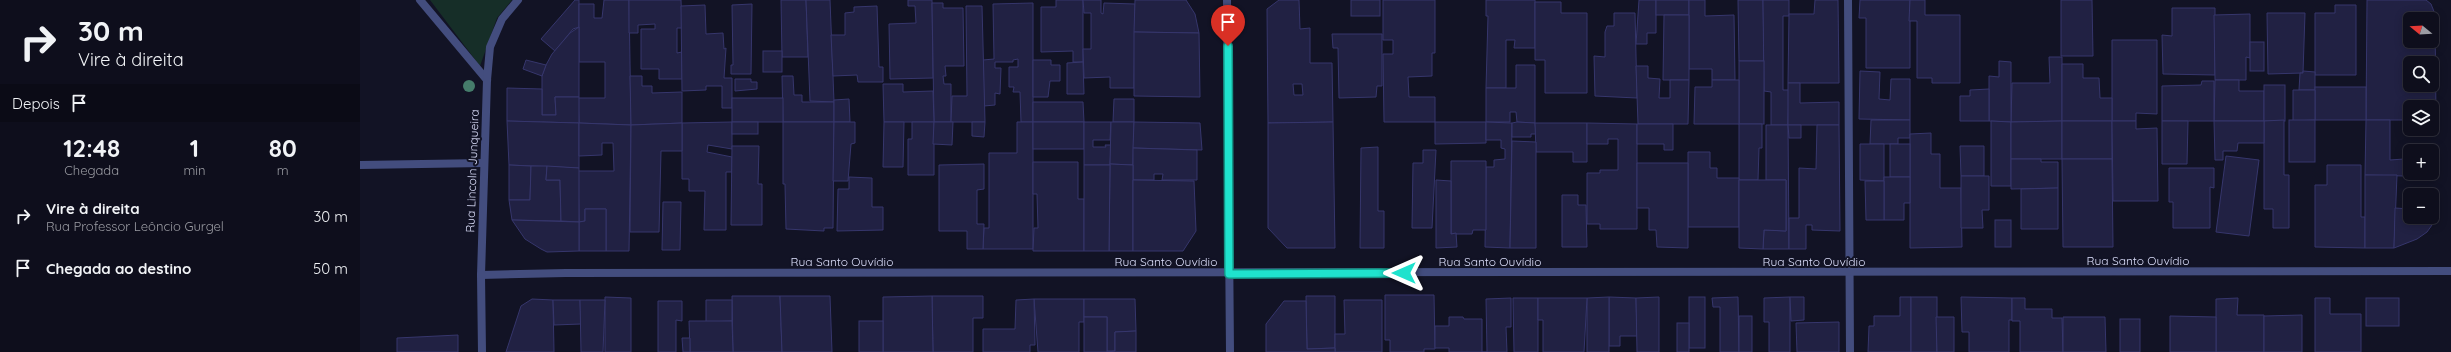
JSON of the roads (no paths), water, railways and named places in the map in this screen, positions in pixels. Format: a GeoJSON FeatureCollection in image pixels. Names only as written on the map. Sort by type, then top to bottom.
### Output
{"type":"FeatureCollection","features":[{"type":"Feature","properties":{"kind":"street"},"geometry":{"type":"LineString","coordinates":[[420,0],[487,80]]}},
{"type":"Feature","properties":{"kind":"street","name":"Rua Lincoln Junqueira"},"geometry":{"type":"LineString","coordinates":[[482,352],[481,275],[487,80],[490,47],[502,19],[518,0]]}},
{"type":"Feature","properties":{"kind":"street"},"geometry":{"type":"LineString","coordinates":[[1228,0],[1230,352]]}},
{"type":"Feature","properties":{"kind":"street"},"geometry":{"type":"LineString","coordinates":[[1848,0],[1850,352]]}},
{"type":"Feature","properties":{"kind":"street"},"geometry":{"type":"LineString","coordinates":[[360,165],[484,163]]}},
{"type":"Feature","properties":{"kind":"street","name":"Rua Santo Ouvídio"},"geometry":{"type":"LineString","coordinates":[[481,275],[566,273],[1229,274],[2451,271]]}}]}
